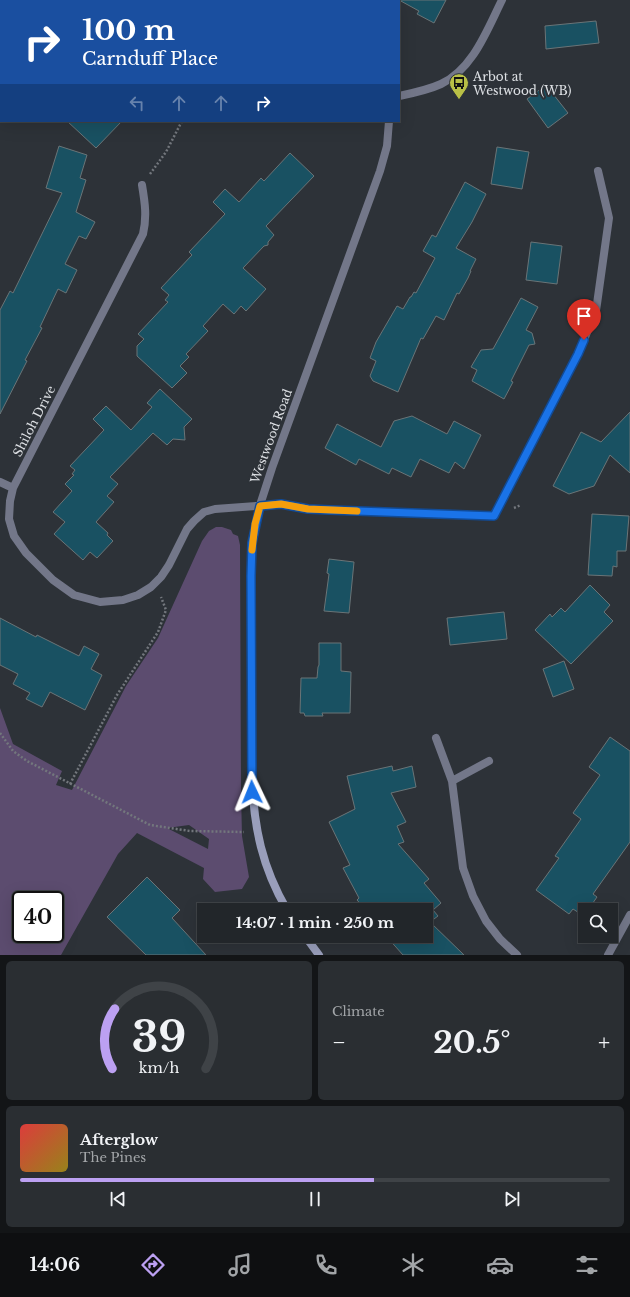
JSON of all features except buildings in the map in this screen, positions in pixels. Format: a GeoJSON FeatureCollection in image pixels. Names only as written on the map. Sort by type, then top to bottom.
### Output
{"type":"FeatureCollection","features":[{"type":"Feature","properties":{"kind":"street"},"geometry":{"type":"LineString","coordinates":[[400,96],[418,92],[441,84],[464,66],[479,45],[502,0]]}},
{"type":"Feature","properties":{"kind":"street","name":"Westwood Road"},"geometry":{"type":"LineString","coordinates":[[283,903],[265,864],[257,832],[253,806],[252,543],[260,506],[272,468],[380,171],[387,146],[388,122]]}},
{"type":"Feature","properties":{"kind":"street","name":"Shiloh Drive"},"geometry":{"type":"LineString","coordinates":[[142,185],[146,210],[146,222],[143,234],[13,488],[10,501],[9,519],[14,536],[26,553],[53,580],[74,595],[100,602],[123,600],[138,595],[151,587],[161,577],[169,565],[187,530],[194,521],[204,512],[215,509],[281,504],[308,509],[494,516],[578,354],[596,312],[609,218],[598,171]]}},
{"type":"Feature","properties":{"kind":"street"},"geometry":{"type":"LineString","coordinates":[[0,482],[13,488]]}},
{"type":"Feature","properties":{"kind":"street"},"geometry":{"type":"LineString","coordinates":[[436,738],[452,782],[463,868],[473,896],[486,921],[500,939],[517,955]]}},
{"type":"Feature","properties":{"kind":"street"},"geometry":{"type":"LineString","coordinates":[[452,782],[489,761]]}},
{"type":"Feature","properties":{"kind":"street"},"geometry":{"type":"LineString","coordinates":[[608,955],[630,915]]}},
{"type":"Feature","properties":{"kind":"street"},"geometry":{"type":"LineString","coordinates":[[311,943],[320,955]]}},
{"type":"Feature","properties":{"kind":"path"},"geometry":{"type":"LineString","coordinates":[[142,185],[166,152],[181,122]]}},
{"type":"Feature","properties":{"kind":"path"},"geometry":{"type":"LineString","coordinates":[[70,784],[116,694],[158,632],[166,610],[161,598]]}},
{"type":"Feature","properties":{"kind":"path"},"geometry":{"type":"LineString","coordinates":[[0,733],[13,751],[27,761],[150,825],[190,831],[257,832]]}},
{"type":"Feature","properties":{"kind":"shaded area"},"geometry":{"type":"Polygon","coordinates":[[[216,527],[222,527],[231,530],[233,534],[238,536],[240,545],[242,836],[249,877],[242,889],[215,892],[203,879],[204,868],[137,833],[118,854],[61,955],[0,955],[0,708],[13,744],[62,771],[56,785],[72,790],[126,686],[158,638],[202,541],[209,531],[216,527]],[[189,825],[167,828],[208,849],[209,839],[189,825]]]}},
{"type":"Feature","properties":{"kind":"slow traffic"},"geometry":{"type":"LineString","coordinates":[[252,550],[255,524],[260,506],[288,504],[308,509],[357,511]]}},
{"type":"Feature","properties":{"kind":"place","name":"Arbot at Westwood (WB)"},"geometry":{"type":"Point","coordinates":[459,100]}},
{"type":"Feature","properties":{"kind":"route"},"geometry":{"type":"LineString","coordinates":[[252,792],[251,576],[252,543],[260,506],[288,504],[308,509],[494,516],[584,340]]}}]}
